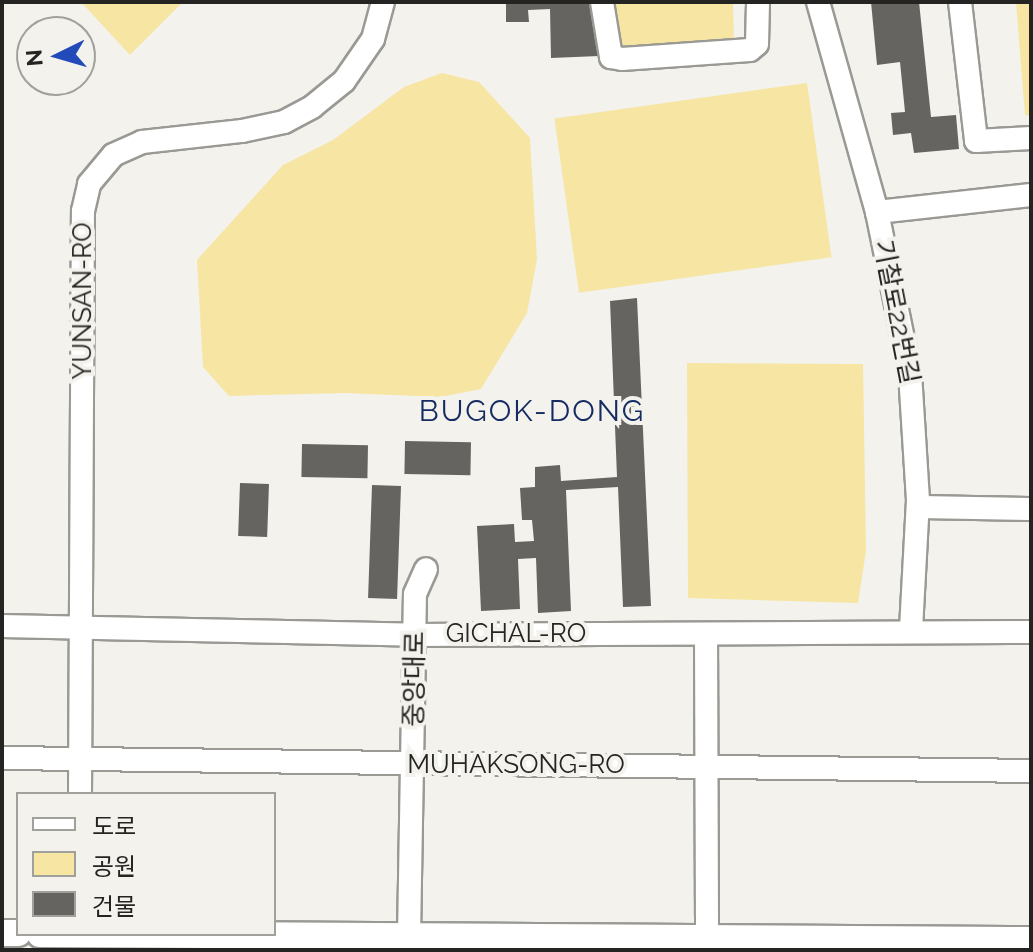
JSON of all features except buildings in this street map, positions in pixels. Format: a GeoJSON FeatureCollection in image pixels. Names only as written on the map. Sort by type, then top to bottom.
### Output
{"type":"FeatureCollection","features":[{"type":"Feature","properties":{"kind":"main road"},"geometry":{"type":"LineString","coordinates":[[276,936],[1031,940]]}},
{"type":"Feature","properties":{"kind":"street","name":"YUNSAN-RO"},"geometry":{"type":"LineString","coordinates":[[80,792],[83,211],[89,184],[113,155],[142,142],[242,131],[284,122],[312,107],[344,81],[373,39],[383,2]]}},
{"type":"Feature","properties":{"kind":"street"},"geometry":{"type":"LineString","coordinates":[[602,2],[611,57],[622,59],[750,50],[757,44],[758,2]]}},
{"type":"Feature","properties":{"kind":"street","name":"기찰로22번길"},"geometry":{"type":"LineString","coordinates":[[818,2],[877,212],[910,373],[918,507],[911,631]]}},
{"type":"Feature","properties":{"kind":"street"},"geometry":{"type":"LineString","coordinates":[[960,2],[976,141],[1031,138]]}},
{"type":"Feature","properties":{"kind":"street"},"geometry":{"type":"LineString","coordinates":[[877,212],[1031,195]]}},
{"type":"Feature","properties":{"kind":"street"},"geometry":{"type":"LineString","coordinates":[[918,507],[1031,509]]}},
{"type":"Feature","properties":{"kind":"street","name":"중앙대로"},"geometry":{"type":"LineString","coordinates":[[409,936],[417,635],[415,594],[426,569]]}},
{"type":"Feature","properties":{"kind":"street","name":"GICHAL-RO"},"geometry":{"type":"LineString","coordinates":[[2,626],[417,635],[1031,632]]}},
{"type":"Feature","properties":{"kind":"street"},"geometry":{"type":"LineString","coordinates":[[706,634],[707,938]]}},
{"type":"Feature","properties":{"kind":"street","name":"MUHAKSONG-RO"},"geometry":{"type":"LineString","coordinates":[[2,758],[80,762],[1031,771]]}},
{"type":"Feature","properties":{"kind":"green space"},"geometry":{"type":"Polygon","coordinates":[[[81,2],[183,2],[130,55],[81,2]]]}},
{"type":"Feature","properties":{"kind":"green space"},"geometry":{"type":"Polygon","coordinates":[[[614,2],[733,2],[734,42],[615,49],[614,2]]]}},
{"type":"Feature","properties":{"kind":"green space"},"geometry":{"type":"Polygon","coordinates":[[[1016,2],[1031,2],[1031,116],[1025,115],[1016,2]]]}},
{"type":"Feature","properties":{"kind":"green space"},"geometry":{"type":"Polygon","coordinates":[[[442,73],[479,82],[530,138],[537,259],[527,313],[481,389],[440,397],[345,393],[229,396],[203,367],[197,260],[283,165],[333,140],[404,87],[442,73]]]}},
{"type":"Feature","properties":{"kind":"green space"},"geometry":{"type":"Polygon","coordinates":[[[807,83],[831,257],[579,293],[554,118],[807,83]]]}},
{"type":"Feature","properties":{"kind":"green space"},"geometry":{"type":"Polygon","coordinates":[[[687,363],[863,364],[866,551],[858,603],[688,598],[687,363]]]}},
{"type":"Feature","properties":{"kind":"district","name":"BUGOK-DONG"},"geometry":{"type":"Point","coordinates":[532,411]}}]}
